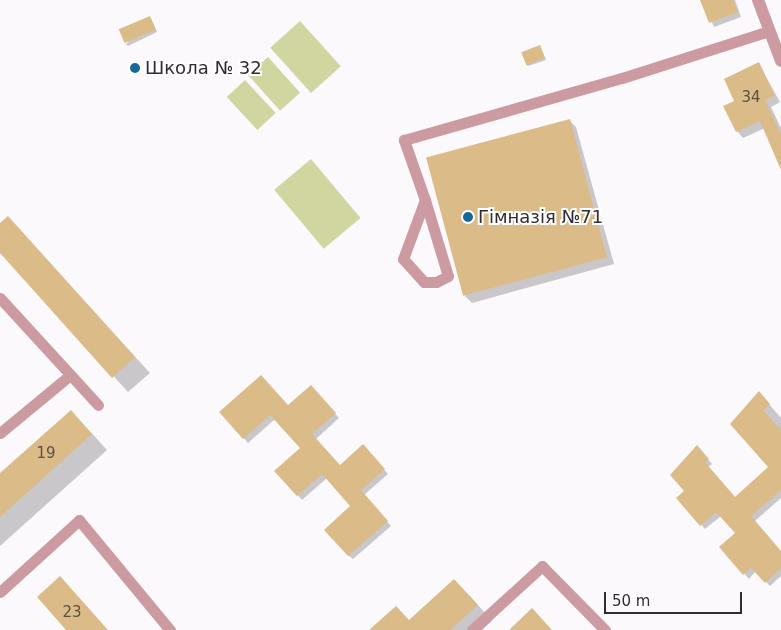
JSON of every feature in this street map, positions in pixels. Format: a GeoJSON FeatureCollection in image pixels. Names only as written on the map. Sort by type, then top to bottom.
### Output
{"type":"FeatureCollection","features":[{"type":"Feature","properties":{"kind":"street"},"geometry":{"type":"LineString","coordinates":[[758,0],[781,61]]}},
{"type":"Feature","properties":{"kind":"lane"},"geometry":{"type":"LineString","coordinates":[[425,200],[403,259],[424,282],[436,282],[448,276],[425,200],[404,140],[622,78],[769,31]]}},
{"type":"Feature","properties":{"kind":"lane"},"geometry":{"type":"LineString","coordinates":[[0,298],[98,405]]}},
{"type":"Feature","properties":{"kind":"lane"},"geometry":{"type":"LineString","coordinates":[[0,432],[70,375]]}},
{"type":"Feature","properties":{"kind":"lane"},"geometry":{"type":"LineString","coordinates":[[0,592],[79,520],[170,630]]}},
{"type":"Feature","properties":{"kind":"lane"},"geometry":{"type":"LineString","coordinates":[[472,630],[542,566],[605,630]]}},
{"type":"Feature","properties":{"kind":"green space"},"geometry":{"type":"Polygon","coordinates":[[[300,21],[341,66],[311,93],[270,48],[300,21]]]}},
{"type":"Feature","properties":{"kind":"green space"},"geometry":{"type":"Polygon","coordinates":[[[268,57],[300,93],[280,111],[248,75],[268,57]]]}},
{"type":"Feature","properties":{"kind":"green space"},"geometry":{"type":"Polygon","coordinates":[[[245,80],[276,113],[257,130],[227,97],[245,80]]]}},
{"type":"Feature","properties":{"kind":"green space"},"geometry":{"type":"Polygon","coordinates":[[[311,159],[360,218],[324,249],[274,190],[311,159]]]}},
{"type":"Feature","properties":{"kind":"building"},"geometry":{"type":"Polygon","coordinates":[[[700,0],[733,0],[738,12],[709,23],[700,0]]]}},
{"type":"Feature","properties":{"kind":"building"},"geometry":{"type":"Polygon","coordinates":[[[150,16],[156,30],[125,43],[119,29],[150,16]]]}},
{"type":"Feature","properties":{"kind":"building"},"geometry":{"type":"Polygon","coordinates":[[[540,45],[545,58],[526,65],[521,52],[540,45]]]}},
{"type":"Feature","properties":{"kind":"building"},"geometry":{"type":"Polygon","coordinates":[[[759,62],[775,96],[765,100],[781,134],[781,170],[760,121],[736,132],[723,106],[734,101],[724,79],[759,62]]]}},
{"type":"Feature","properties":{"kind":"building"},"geometry":{"type":"Polygon","coordinates":[[[570,119],[607,257],[463,296],[426,158],[570,119]]]}},
{"type":"Feature","properties":{"kind":"building"},"geometry":{"type":"Polygon","coordinates":[[[8,216],[135,357],[112,378],[0,253],[0,223],[8,216]]]}},
{"type":"Feature","properties":{"kind":"building"},"geometry":{"type":"Polygon","coordinates":[[[261,375],[288,405],[311,385],[336,413],[312,434],[340,465],[363,444],[385,469],[361,490],[388,521],[348,556],[324,530],[350,506],[322,474],[297,496],[274,471],[300,448],[270,415],[243,439],[219,412],[261,375]]]}},
{"type":"Feature","properties":{"kind":"building"},"geometry":{"type":"Polygon","coordinates":[[[759,391],[770,404],[763,410],[781,430],[781,490],[751,516],[781,551],[781,568],[765,583],[751,568],[743,575],[719,547],[735,533],[716,512],[700,526],[676,498],[684,491],[670,475],[697,445],[709,459],[705,462],[735,497],[768,467],[730,424],[759,391]]]}},
{"type":"Feature","properties":{"kind":"building"},"geometry":{"type":"Polygon","coordinates":[[[71,410],[92,434],[0,517],[0,473],[71,410]]]}},
{"type":"Feature","properties":{"kind":"building"},"geometry":{"type":"Polygon","coordinates":[[[60,576],[108,630],[66,630],[37,597],[60,576]]]}},
{"type":"Feature","properties":{"kind":"building"},"geometry":{"type":"Polygon","coordinates":[[[454,579],[478,605],[450,630],[369,630],[396,606],[409,620],[454,579]]]}},
{"type":"Feature","properties":{"kind":"building"},"geometry":{"type":"Polygon","coordinates":[[[532,608],[552,630],[509,630],[532,608]]]}},
{"type":"Feature","properties":{"kind":"place","name":"Школа № 32"},"geometry":{"type":"Point","coordinates":[135,68]}},
{"type":"Feature","properties":{"kind":"place","name":"Гімназія №71"},"geometry":{"type":"Point","coordinates":[468,217]}}]}
